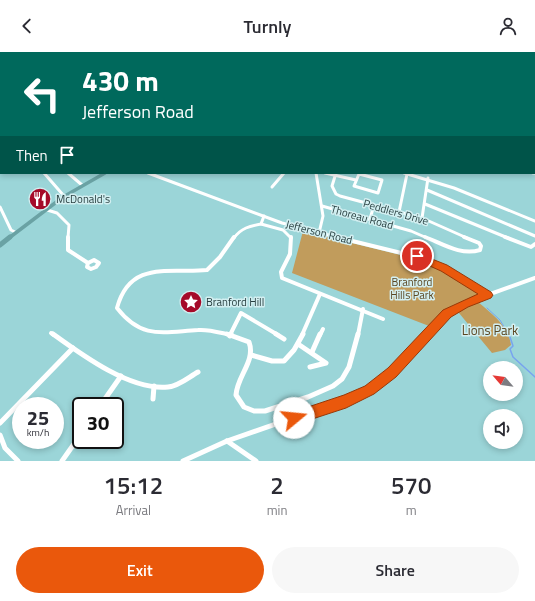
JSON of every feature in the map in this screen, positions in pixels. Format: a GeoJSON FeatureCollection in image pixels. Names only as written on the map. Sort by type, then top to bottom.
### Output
{"type":"FeatureCollection","features":[{"type":"Feature","properties":{"kind":"main road"},"geometry":{"type":"LineString","coordinates":[[0,245],[44,209],[82,185],[103,174]]}},
{"type":"Feature","properties":{"kind":"street"},"geometry":{"type":"LineString","coordinates":[[45,174],[64,196]]}},
{"type":"Feature","properties":{"kind":"street"},"geometry":{"type":"LineString","coordinates":[[69,174],[82,185]]}},
{"type":"Feature","properties":{"kind":"street","name":"Jefferson Road"},"geometry":{"type":"LineString","coordinates":[[151,174],[270,219],[319,233],[426,259],[444,268],[488,295]]}},
{"type":"Feature","properties":{"kind":"street"},"geometry":{"type":"LineString","coordinates":[[272,187],[283,174]]}},
{"type":"Feature","properties":{"kind":"street"},"geometry":{"type":"LineString","coordinates":[[316,174],[323,216],[319,233]]}},
{"type":"Feature","properties":{"kind":"street"},"geometry":{"type":"LineString","coordinates":[[335,174],[356,180]]}},
{"type":"Feature","properties":{"kind":"street","name":"Peddlers Drive"},"geometry":{"type":"LineString","coordinates":[[335,174],[332,186],[336,194],[422,218],[474,240]]}},
{"type":"Feature","properties":{"kind":"street"},"geometry":{"type":"LineString","coordinates":[[359,174],[382,180],[378,193],[354,186],[356,180],[359,174]]}},
{"type":"Feature","properties":{"kind":"street"},"geometry":{"type":"LineString","coordinates":[[399,212],[406,174]]}},
{"type":"Feature","properties":{"kind":"street"},"geometry":{"type":"LineString","coordinates":[[410,174],[428,178],[460,189],[535,221]]}},
{"type":"Feature","properties":{"kind":"street"},"geometry":{"type":"LineString","coordinates":[[422,218],[428,178]]}},
{"type":"Feature","properties":{"kind":"street"},"geometry":{"type":"LineString","coordinates":[[427,190],[535,236]]}},
{"type":"Feature","properties":{"kind":"street"},"geometry":{"type":"LineString","coordinates":[[425,204],[530,247],[535,244]]}},
{"type":"Feature","properties":{"kind":"street"},"geometry":{"type":"LineString","coordinates":[[370,219],[374,205]]}},
{"type":"Feature","properties":{"kind":"street","name":"Thoreau Road"},"geometry":{"type":"LineString","coordinates":[[322,206],[411,231],[462,252],[470,253],[480,250],[481,246],[474,240]]}},
{"type":"Feature","properties":{"kind":"street"},"geometry":{"type":"LineString","coordinates":[[0,207],[11,230],[15,232]]}},
{"type":"Feature","properties":{"kind":"street"},"geometry":{"type":"LineString","coordinates":[[44,209],[57,213],[66,220],[69,225],[67,247],[73,255],[88,263]]}},
{"type":"Feature","properties":{"kind":"street"},"geometry":{"type":"LineString","coordinates":[[261,224],[264,216]]}},
{"type":"Feature","properties":{"kind":"street"},"geometry":{"type":"LineString","coordinates":[[267,225],[270,219]]}},
{"type":"Feature","properties":{"kind":"street"},"geometry":{"type":"LineString","coordinates":[[363,309],[351,362],[345,375],[334,386],[283,405],[259,412],[250,410],[240,403],[236,387],[251,355],[252,348],[249,342],[202,330],[168,334],[149,332],[133,325],[122,316],[117,308],[118,302],[127,286],[153,270],[207,270],[238,232],[249,226],[261,224],[285,231],[291,236],[290,254],[281,272],[282,278],[305,289],[363,309],[382,319]]}},
{"type":"Feature","properties":{"kind":"street"},"geometry":{"type":"LineString","coordinates":[[183,461],[227,441],[346,401],[369,390],[392,372],[447,313],[464,304],[535,278]]}},
{"type":"Feature","properties":{"kind":"street"},"geometry":{"type":"LineString","coordinates":[[251,355],[284,362],[298,344],[320,294]]}},
{"type":"Feature","properties":{"kind":"street"},"geometry":{"type":"LineString","coordinates":[[230,336],[241,313],[284,339]]}},
{"type":"Feature","properties":{"kind":"street"},"geometry":{"type":"LineString","coordinates":[[312,352],[323,329]]}},
{"type":"Feature","properties":{"kind":"street"},"geometry":{"type":"LineString","coordinates":[[51,333],[73,348],[121,376],[154,386],[169,387],[198,372]]}},
{"type":"Feature","properties":{"kind":"street"},"geometry":{"type":"LineString","coordinates":[[298,344],[312,352],[326,364],[310,367]]}},
{"type":"Feature","properties":{"kind":"street"},"geometry":{"type":"LineString","coordinates":[[0,423],[73,348]]}},
{"type":"Feature","properties":{"kind":"street"},"geometry":{"type":"LineString","coordinates":[[106,397],[121,376]]}},
{"type":"Feature","properties":{"kind":"street"},"geometry":{"type":"LineString","coordinates":[[153,399],[154,386]]}},
{"type":"Feature","properties":{"kind":"street"},"geometry":{"type":"LineString","coordinates":[[290,402],[294,418]]}},
{"type":"Feature","properties":{"kind":"street"},"geometry":{"type":"LineString","coordinates":[[283,405],[288,420]]}},
{"type":"Feature","properties":{"kind":"street"},"geometry":{"type":"LineString","coordinates":[[0,435],[6,448],[18,461]]}},
{"type":"Feature","properties":{"kind":"street"},"geometry":{"type":"LineString","coordinates":[[227,441],[256,461]]}},
{"type":"Feature","properties":{"kind":"street"},"geometry":{"type":"LineString","coordinates":[[62,461],[72,447]]}},
{"type":"Feature","properties":{"kind":"green space","name":"Branford Hills Park"},"geometry":{"type":"Polygon","coordinates":[[[303,231],[421,260],[479,291],[481,294],[446,310],[429,326],[292,273],[303,231]]]}},
{"type":"Feature","properties":{"kind":"green space","name":"Lions Park"},"geometry":{"type":"Polygon","coordinates":[[[478,302],[499,320],[507,332],[511,345],[505,350],[492,353],[459,313],[461,308],[478,302]]]}},
{"type":"Feature","properties":{"kind":"waterway"},"geometry":{"type":"LineString","coordinates":[[487,308],[500,320],[509,335]]}},
{"type":"Feature","properties":{"kind":"waterway"},"geometry":{"type":"LineString","coordinates":[[509,334],[513,346],[510,349],[513,357],[535,377]]}},
{"type":"Feature","properties":{"kind":"place","name":"McDonald's"},"geometry":{"type":"Point","coordinates":[40,199]}},
{"type":"Feature","properties":{"kind":"place","name":"Branford Hill"},"geometry":{"type":"Point","coordinates":[191,302]}},
{"type":"Feature","properties":{"kind":"route"},"geometry":{"type":"LineString","coordinates":[[294,418],[346,401],[369,390],[392,372],[447,313],[464,304],[488,295],[444,268],[417,256]]}}]}
